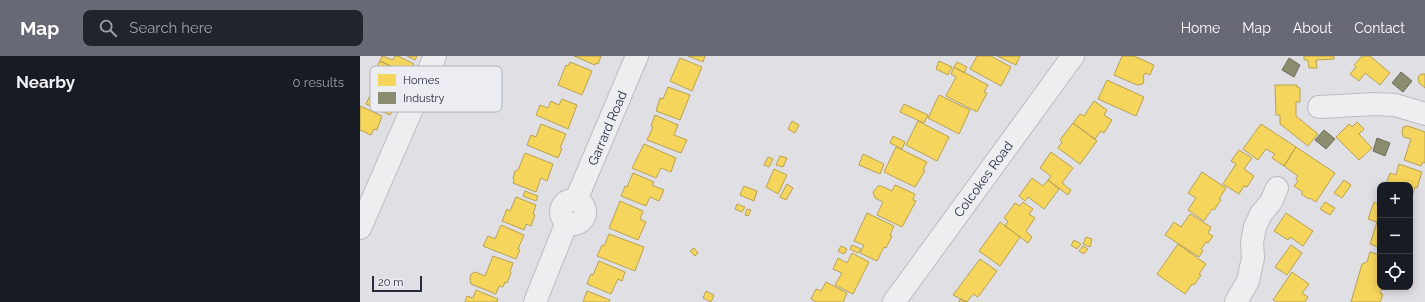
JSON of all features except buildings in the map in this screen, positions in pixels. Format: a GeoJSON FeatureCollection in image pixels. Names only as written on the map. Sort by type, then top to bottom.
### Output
{"type":"FeatureCollection","features":[{"type":"Feature","properties":{"kind":"street"},"geometry":{"type":"LineString","coordinates":[[430,66],[435,56]]}},
{"type":"Feature","properties":{"kind":"street","name":"Garrard Road"},"geometry":{"type":"LineString","coordinates":[[536,302],[567,222],[562,217],[560,210],[563,204],[569,200],[576,200],[637,56]]}},
{"type":"Feature","properties":{"kind":"street","name":"Colcokes Road"},"geometry":{"type":"LineString","coordinates":[[894,302],[1073,56]]}},
{"type":"Feature","properties":{"kind":"street"},"geometry":{"type":"LineString","coordinates":[[1319,107],[1375,104],[1394,106],[1425,114]]}},
{"type":"Feature","properties":{"kind":"street"},"geometry":{"type":"LineString","coordinates":[[361,220],[410,112]]}},
{"type":"Feature","properties":{"kind":"street"},"geometry":{"type":"LineString","coordinates":[[1236,302],[1248,281],[1253,258],[1252,242],[1254,227],[1261,214],[1271,202],[1277,188]]}}]}
